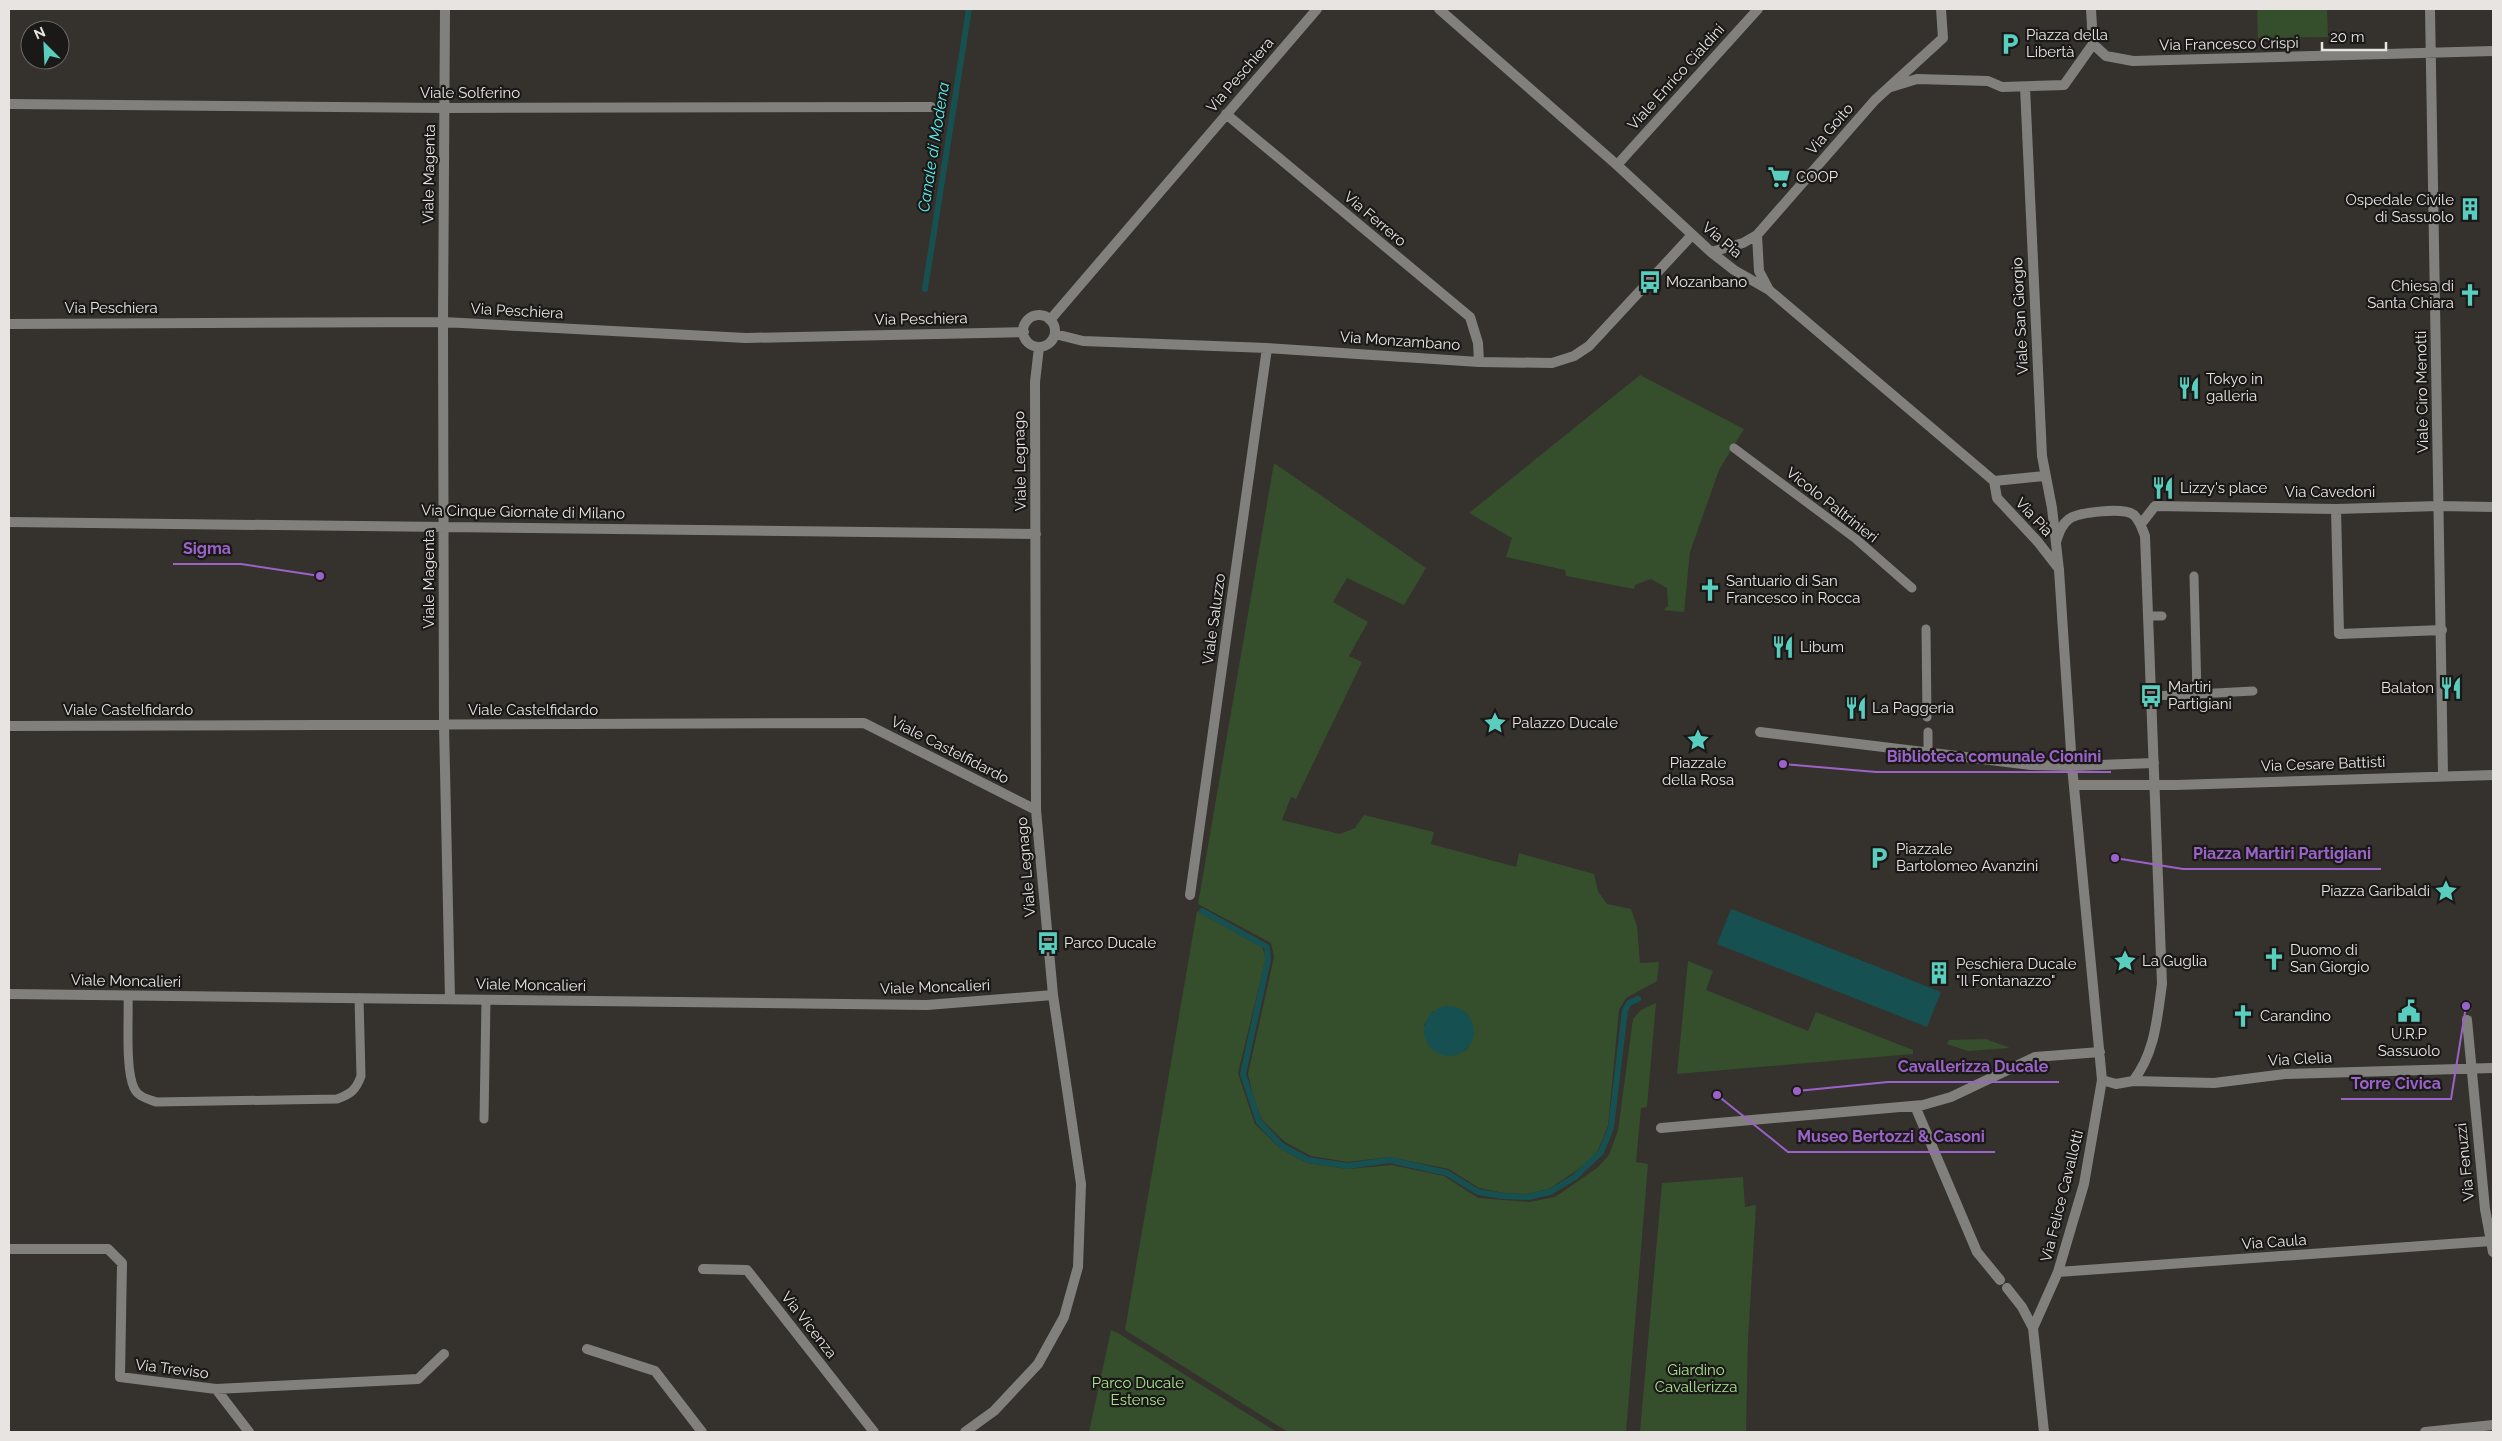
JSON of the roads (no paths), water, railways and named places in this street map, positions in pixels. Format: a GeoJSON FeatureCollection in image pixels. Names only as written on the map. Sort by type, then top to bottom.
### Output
{"type":"FeatureCollection","features":[{"type":"Feature","properties":{"kind":"street","name":"Viale Magenta"},"geometry":{"type":"LineString","coordinates":[[445,9],[443,322],[444,725],[450,999]]}},
{"type":"Feature","properties":{"kind":"street","name":"Via Peschiera"},"geometry":{"type":"LineString","coordinates":[[1050,320],[1317,9]]}},
{"type":"Feature","properties":{"kind":"street","name":"Via Pia"},"geometry":{"type":"LineString","coordinates":[[1440,9],[1617,166],[1710,252],[1734,270],[1769,290],[1994,481],[1997,498],[2038,542],[2060,570]]}},
{"type":"Feature","properties":{"kind":"street","name":"Viale Enrico Cialdini"},"geometry":{"type":"LineString","coordinates":[[1617,166],[1758,9]]}},
{"type":"Feature","properties":{"kind":"street","name":"Via Goito"},"geometry":{"type":"LineString","coordinates":[[1710,252],[1743,243],[1757,234],[1888,88],[1943,38],[1941,9]]}},
{"type":"Feature","properties":{"kind":"street"},"geometry":{"type":"LineString","coordinates":[[1888,88],[1917,79],[1988,81],[2002,87],[2064,85],[2093,44],[2091,9]]}},
{"type":"Feature","properties":{"kind":"street","name":"Viale Ciro Menotti"},"geometry":{"type":"LineString","coordinates":[[2430,9],[2443,775]]}},
{"type":"Feature","properties":{"kind":"street","name":"Via Francesco Crispi"},"geometry":{"type":"LineString","coordinates":[[2093,44],[2106,56],[2134,62],[2493,51]]}},
{"type":"Feature","properties":{"kind":"street","name":"Viale San Giorgio"},"geometry":{"type":"LineString","coordinates":[[2025,87],[2044,476],[2052,508],[2060,570],[2074,784]]}},
{"type":"Feature","properties":{"kind":"street","name":"Viale Solferino"},"geometry":{"type":"LineString","coordinates":[[9,104],[445,108],[931,107]]}},
{"type":"Feature","properties":{"kind":"street","name":"Via Ferrero"},"geometry":{"type":"LineString","coordinates":[[1226,114],[1470,317],[1478,343],[1479,362]]}},
{"type":"Feature","properties":{"kind":"street"},"geometry":{"type":"LineString","coordinates":[[1757,234],[1760,271],[1769,290]]}},
{"type":"Feature","properties":{"kind":"street","name":"Via Monzambano"},"geometry":{"type":"LineString","coordinates":[[1055,334],[1083,341],[1267,348],[1479,362],[1552,363],[1574,356],[1589,346],[1692,235]]}},
{"type":"Feature","properties":{"kind":"street"},"geometry":{"type":"LineString","coordinates":[[1040,316],[1050,320],[1054,326],[1055,334],[1050,343],[1039,347],[1029,343],[1024,332],[1026,322],[1040,316]]}},
{"type":"Feature","properties":{"kind":"street","name":"Via Peschiera"},"geometry":{"type":"LineString","coordinates":[[9,324],[443,322],[746,338],[1024,332]]}},
{"type":"Feature","properties":{"kind":"street","name":"Viale Legnago"},"geometry":{"type":"LineString","coordinates":[[965,1432],[994,1411],[1038,1364],[1064,1317],[1078,1267],[1081,1184],[1053,995],[1036,810],[1035,382],[1039,347]]}},
{"type":"Feature","properties":{"kind":"street","name":"Viale Saluzzo"},"geometry":{"type":"LineString","coordinates":[[1190,895],[1267,348]]}},
{"type":"Feature","properties":{"kind":"street","name":"Via Pia"},"geometry":{"type":"LineString","coordinates":[[1994,481],[2044,476]]}},
{"type":"Feature","properties":{"kind":"street","name":"Via Cavedoni"},"geometry":{"type":"LineString","coordinates":[[2141,524],[2156,506],[2493,507]]}},
{"type":"Feature","properties":{"kind":"street"},"geometry":{"type":"LineString","coordinates":[[2336,508],[2338,634],[2442,630]]}},
{"type":"Feature","properties":{"kind":"street"},"geometry":{"type":"LineString","coordinates":[[2056,542],[2060,529],[2076,515],[2123,511],[2133,514],[2141,524],[2145,536],[2162,984],[2152,1046],[2144,1067],[2132,1081]]}},
{"type":"Feature","properties":{"kind":"street","name":"Via Cinque Giornate di Milano"},"geometry":{"type":"LineString","coordinates":[[9,522],[1036,534]]}},
{"type":"Feature","properties":{"kind":"street","name":"Viale Castelfidardo"},"geometry":{"type":"LineString","coordinates":[[9,726],[864,723],[1036,810]]}},
{"type":"Feature","properties":{"kind":"street"},"geometry":{"type":"LineString","coordinates":[[1760,732],[1895,750],[2031,765],[2154,764]]}},
{"type":"Feature","properties":{"kind":"street","name":"Via Cesare Battisti"},"geometry":{"type":"LineString","coordinates":[[2074,784],[2154,785],[2493,775]]}},
{"type":"Feature","properties":{"kind":"street","name":"Via Felice Cavallotti"},"geometry":{"type":"LineString","coordinates":[[2033,1328],[2058,1272],[2084,1184],[2102,1080],[2074,784]]}},
{"type":"Feature","properties":{"kind":"street","name":"Viale Moncalieri"},"geometry":{"type":"LineString","coordinates":[[9,994],[927,1005],[1053,995]]}},
{"type":"Feature","properties":{"kind":"street","name":"Via Fenuzzi"},"geometry":{"type":"LineString","coordinates":[[2467,1020],[2470,1068],[2485,1209],[2493,1252]]}},
{"type":"Feature","properties":{"kind":"street"},"geometry":{"type":"LineString","coordinates":[[1661,1128],[1919,1106],[1951,1098],[2035,1057],[2072,1050],[2100,1052]]}},
{"type":"Feature","properties":{"kind":"street","name":"Via Clelia"},"geometry":{"type":"LineString","coordinates":[[2102,1080],[2116,1084],[2132,1081],[2214,1083],[2285,1074],[2493,1068]]}},
{"type":"Feature","properties":{"kind":"street"},"geometry":{"type":"LineString","coordinates":[[1919,1106],[1977,1252],[2000,1280]]}},
{"type":"Feature","properties":{"kind":"street","name":"Via Caula"},"geometry":{"type":"LineString","coordinates":[[2058,1272],[2491,1241]]}},
{"type":"Feature","properties":{"kind":"street","name":"Via Treviso"},"geometry":{"type":"LineString","coordinates":[[9,1249],[108,1248],[122,1263],[120,1377],[216,1390],[418,1379],[444,1354]]}},
{"type":"Feature","properties":{"kind":"street","name":"Via Vicenza"},"geometry":{"type":"LineString","coordinates":[[703,1269],[747,1270],[874,1432]]}},
{"type":"Feature","properties":{"kind":"street"},"geometry":{"type":"LineString","coordinates":[[2007,1288],[2022,1307],[2033,1328],[2044,1432]]}},
{"type":"Feature","properties":{"kind":"street"},"geometry":{"type":"LineString","coordinates":[[587,1349],[655,1371],[702,1432]]}},
{"type":"Feature","properties":{"kind":"street"},"geometry":{"type":"LineString","coordinates":[[216,1390],[248,1432]]}},
{"type":"Feature","properties":{"kind":"street"},"geometry":{"type":"LineString","coordinates":[[2425,1432],[2493,1425]]}},
{"type":"Feature","properties":{"kind":"lane","name":"Vicolo Paltrinieri"},"geometry":{"type":"LineString","coordinates":[[1734,448],[1856,539],[1912,588]]}},
{"type":"Feature","properties":{"kind":"lane"},"geometry":{"type":"LineString","coordinates":[[2194,576],[2192,614],[2197,694]]}},
{"type":"Feature","properties":{"kind":"lane"},"geometry":{"type":"LineString","coordinates":[[2148,616],[2162,616]]}},
{"type":"Feature","properties":{"kind":"lane"},"geometry":{"type":"LineString","coordinates":[[1926,629],[1927,718]]}},
{"type":"Feature","properties":{"kind":"lane"},"geometry":{"type":"LineString","coordinates":[[2151,696],[2253,691]]}},
{"type":"Feature","properties":{"kind":"lane"},"geometry":{"type":"LineString","coordinates":[[1928,732],[1928,753]]}},
{"type":"Feature","properties":{"kind":"lane"},"geometry":{"type":"LineString","coordinates":[[128,996],[130,1075],[135,1090],[144,1098],[156,1102],[337,1099],[349,1095],[357,1088],[361,1076],[359,998]]}},
{"type":"Feature","properties":{"kind":"lane"},"geometry":{"type":"LineString","coordinates":[[484,1119],[486,1000]]}},
{"type":"Feature","properties":{"kind":"water","name":"Peschiera Ducale \"Il Fontanazzo\""},"geometry":{"type":"Polygon","coordinates":[[[1731,909],[1941,992],[1927,1027],[1717,944],[1731,909]]]}},
{"type":"Feature","properties":{"kind":"water"},"geometry":{"type":"Polygon","coordinates":[[[1444,1006],[1454,1006],[1467,1013],[1474,1026],[1474,1036],[1467,1049],[1454,1056],[1444,1056],[1435,1052],[1428,1045],[1424,1036],[1424,1026],[1428,1017],[1435,1010],[1444,1006]]]}},
{"type":"Feature","properties":{"kind":"waterway","name":"Canale di Modena"},"geometry":{"type":"LineString","coordinates":[[925,289],[969,9]]}},
{"type":"Feature","properties":{"kind":"waterway"},"geometry":{"type":"LineString","coordinates":[[1202,911],[1267,947],[1268,960],[1243,1074],[1259,1122],[1282,1146],[1308,1160],[1348,1166],[1390,1160],[1447,1173],[1478,1192],[1528,1197],[1550,1192],[1575,1177],[1601,1152],[1611,1128],[1625,1010],[1629,1003],[1638,999]]}},
{"type":"Feature","properties":{"kind":"tunnel"},"geometry":{"type":"LineString","coordinates":[[2466,1001],[2467,1020]]}},
{"type":"Feature","properties":{"kind":"place","name":"Piazza della Libertà"},"geometry":{"type":"Point","coordinates":[2010,44]}},
{"type":"Feature","properties":{"kind":"place","name":"COOP"},"geometry":{"type":"Point","coordinates":[1779,177]}},
{"type":"Feature","properties":{"kind":"place","name":"Ospedale Civile di Sassuolo"},"geometry":{"type":"Point","coordinates":[2470,209]}},
{"type":"Feature","properties":{"kind":"place","name":"Mozanbano"},"geometry":{"type":"Point","coordinates":[1650,282]}},
{"type":"Feature","properties":{"kind":"place","name":"Chiesa di Santa Chiara"},"geometry":{"type":"Point","coordinates":[2470,295]}},
{"type":"Feature","properties":{"kind":"place","name":"Tokyo in galleria"},"geometry":{"type":"Point","coordinates":[2189,388]}},
{"type":"Feature","properties":{"kind":"place","name":"Lizzy's place"},"geometry":{"type":"Point","coordinates":[2163,488]}},
{"type":"Feature","properties":{"kind":"place","name":"Sigma"},"geometry":{"type":"Point","coordinates":[320,576]}},
{"type":"Feature","properties":{"kind":"place","name":"Santuario di San Francesco in Rocca"},"geometry":{"type":"Point","coordinates":[1710,590]}},
{"type":"Feature","properties":{"kind":"place","name":"Libum"},"geometry":{"type":"Point","coordinates":[1783,647]}},
{"type":"Feature","properties":{"kind":"place","name":"Balaton"},"geometry":{"type":"Point","coordinates":[2451,688]}},
{"type":"Feature","properties":{"kind":"place","name":"Martiri Partigiani"},"geometry":{"type":"Point","coordinates":[2151,696]}},
{"type":"Feature","properties":{"kind":"place","name":"La Paggeria"},"geometry":{"type":"Point","coordinates":[1856,708]}},
{"type":"Feature","properties":{"kind":"place","name":"Palazzo Ducale"},"geometry":{"type":"Point","coordinates":[1495,723]}},
{"type":"Feature","properties":{"kind":"place","name":"Piazzale della Rosa"},"geometry":{"type":"Point","coordinates":[1698,740]}},
{"type":"Feature","properties":{"kind":"place","name":"Biblioteca comunale Cionini"},"geometry":{"type":"Point","coordinates":[1783,764]}},
{"type":"Feature","properties":{"kind":"place","name":"Piazzale Bartolomeo Avanzini"},"geometry":{"type":"Point","coordinates":[1879,858]}},
{"type":"Feature","properties":{"kind":"place","name":"Piazza Martiri Partigiani"},"geometry":{"type":"Point","coordinates":[2115,858]}},
{"type":"Feature","properties":{"kind":"place","name":"Piazza Garibaldi"},"geometry":{"type":"Point","coordinates":[2446,891]}},
{"type":"Feature","properties":{"kind":"place","name":"Parco Ducale"},"geometry":{"type":"Point","coordinates":[1048,943]}},
{"type":"Feature","properties":{"kind":"place","name":"Duomo di San Giorgio"},"geometry":{"type":"Point","coordinates":[2274,959]}},
{"type":"Feature","properties":{"kind":"place","name":"La Guglia"},"geometry":{"type":"Point","coordinates":[2125,961]}},
{"type":"Feature","properties":{"kind":"place","name":"Peschiera Ducale \"Il Fontanazzo\""},"geometry":{"type":"Point","coordinates":[1939,973]}},
{"type":"Feature","properties":{"kind":"place","name":"Torre Civica"},"geometry":{"type":"Point","coordinates":[2466,1006]}},
{"type":"Feature","properties":{"kind":"place","name":"U.R.P Sassuolo"},"geometry":{"type":"Point","coordinates":[2409,1011]}},
{"type":"Feature","properties":{"kind":"place","name":"Carandino"},"geometry":{"type":"Point","coordinates":[2243,1016]}},
{"type":"Feature","properties":{"kind":"place","name":"Cavallerizza Ducale"},"geometry":{"type":"Point","coordinates":[1797,1091]}},
{"type":"Feature","properties":{"kind":"place","name":"Museo Bertozzi & Casoni"},"geometry":{"type":"Point","coordinates":[1717,1095]}},
{"type":"Feature","properties":{"kind":"park label","name":"Giardino Cavallerizza"},"geometry":{"type":"Point","coordinates":[1696,1378]}},
{"type":"Feature","properties":{"kind":"park label","name":"Parco Ducale Estense"},"geometry":{"type":"Point","coordinates":[1138,1392]}}]}
